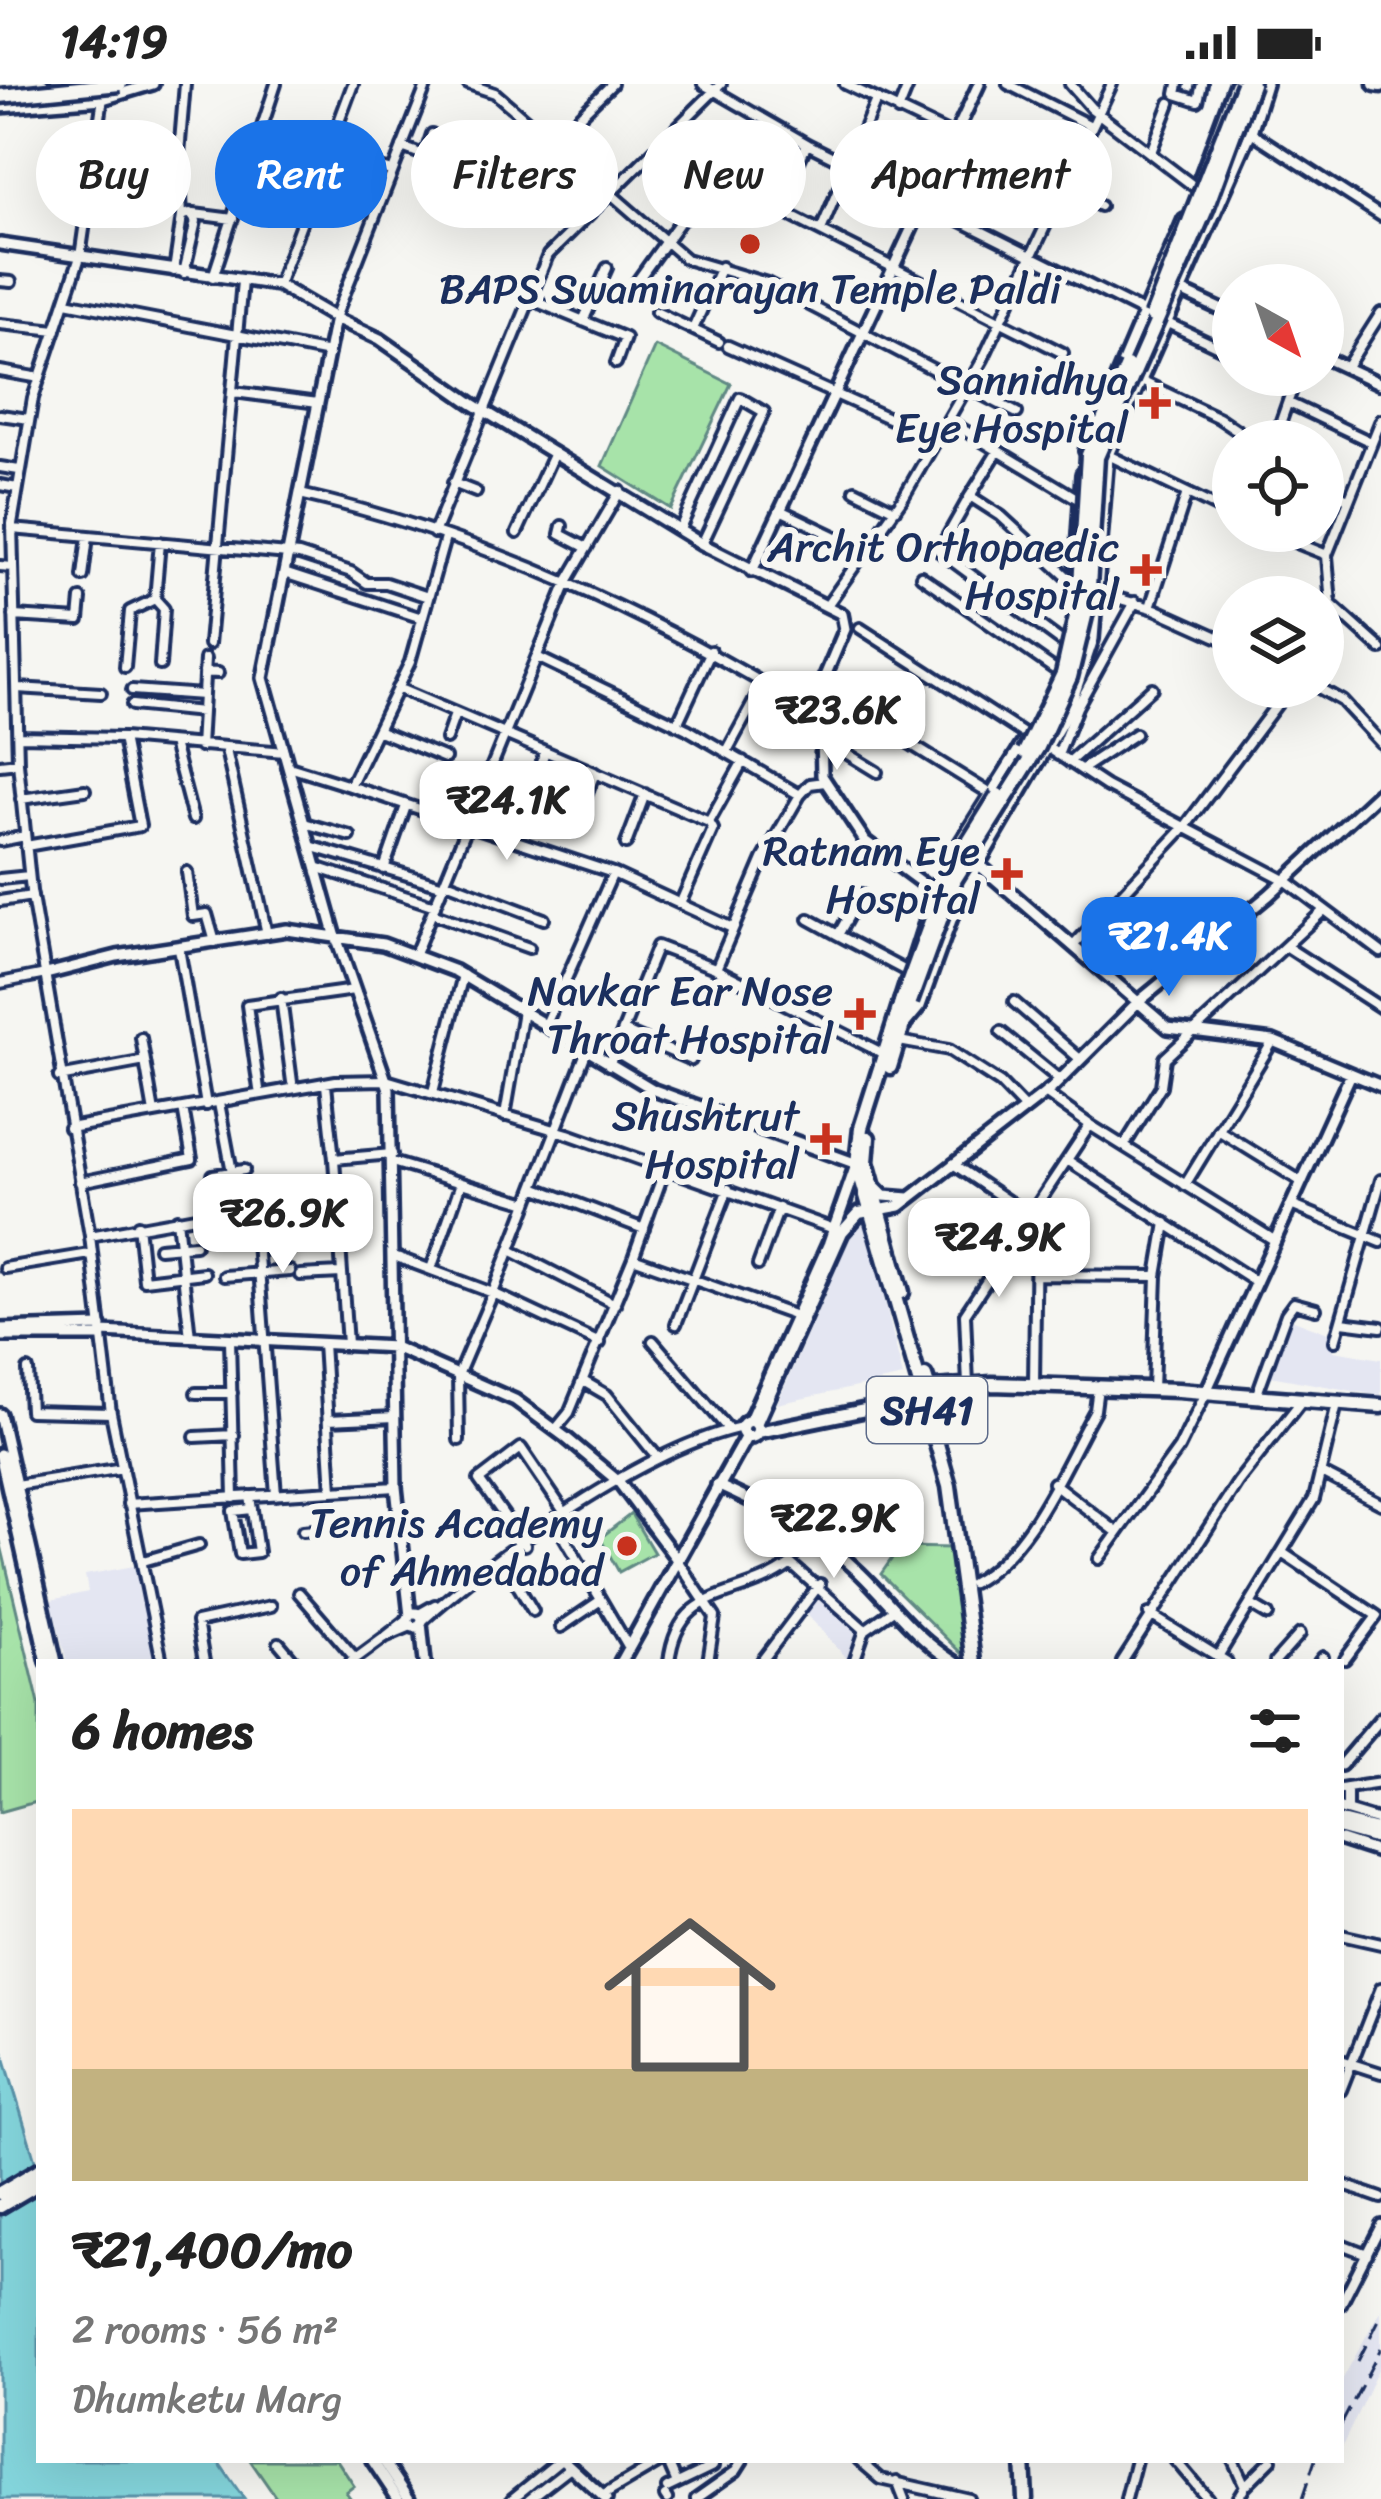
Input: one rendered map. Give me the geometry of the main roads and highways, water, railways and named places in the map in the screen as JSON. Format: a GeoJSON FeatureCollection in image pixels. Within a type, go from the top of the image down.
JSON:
{"type":"FeatureCollection","features":[{"type":"Feature","properties":{"kind":"main road"},"geometry":{"type":"LineString","coordinates":[[0,86],[42,84]]}},
{"type":"Feature","properties":{"kind":"main road"},"geometry":{"type":"LineString","coordinates":[[0,97],[120,84]]}},
{"type":"Feature","properties":{"kind":"main road"},"geometry":{"type":"LineString","coordinates":[[976,1659],[972,1583],[961,1508],[873,1210],[862,1163],[861,1128],[947,875],[1031,742],[1063,674],[1079,603],[1088,455],[1196,208],[1243,84]]}},
{"type":"Feature","properties":{"kind":"main road"},"geometry":{"type":"LineString","coordinates":[[622,1659],[748,1428],[838,1230],[904,1025],[904,1004]]}},
{"type":"Feature","properties":{"kind":"main road"},"geometry":{"type":"LineString","coordinates":[[862,1163],[872,1184],[873,1210]]}},
{"type":"Feature","properties":{"kind":"main road"},"geometry":{"type":"LineString","coordinates":[[748,1428],[838,1230],[873,1210]]}},
{"type":"Feature","properties":{"kind":"main road"},"geometry":{"type":"LineString","coordinates":[[748,1428],[968,1385],[1153,1389],[1381,1409]]}},
{"type":"Feature","properties":{"kind":"main road"},"geometry":{"type":"LineString","coordinates":[[926,1392],[1257,1394],[1381,1409]]}},
{"type":"Feature","properties":{"kind":"main road","name":"SH41"},"geometry":{"type":"LineString","coordinates":[[926,1392],[953,1507],[976,1659]]}},
{"type":"Feature","properties":{"kind":"main road"},"geometry":{"type":"LineString","coordinates":[[1344,1818],[1381,1836]]}},
{"type":"Feature","properties":{"kind":"main road"},"geometry":{"type":"LineString","coordinates":[[0,2193],[36,2172]]}},
{"type":"Feature","properties":{"kind":"main road"},"geometry":{"type":"LineString","coordinates":[[0,2206],[36,2185]]}},
{"type":"Feature","properties":{"kind":"main road"},"geometry":{"type":"LineString","coordinates":[[1027,2463],[1028,2499]]}},
{"type":"Feature","properties":{"kind":"water"},"geometry":{"type":"Polygon","coordinates":[[[0,2043],[36,2164],[36,2463],[219,2463],[244,2499],[0,2499],[0,2043]]]}},
{"type":"Feature","properties":{"kind":"railway"},"geometry":{"type":"LineString","coordinates":[[1358,2361],[1381,2316]]}},
{"type":"Feature","properties":{"kind":"railway"},"geometry":{"type":"LineString","coordinates":[[1344,2419],[1381,2348]]}},
{"type":"Feature","properties":{"kind":"railway"},"geometry":{"type":"LineString","coordinates":[[1302,2499],[1314,2463]]}},
{"type":"Feature","properties":{"kind":"place","name":"BAPS Swaminarayan Temple Paldi"},"geometry":{"type":"Point","coordinates":[750,244]}},
{"type":"Feature","properties":{"kind":"place","name":"Sannidhya Eye Hospital"},"geometry":{"type":"Point","coordinates":[1155,403]}},
{"type":"Feature","properties":{"kind":"place","name":"Archit Orthopaedic Hospital"},"geometry":{"type":"Point","coordinates":[1146,570]}},
{"type":"Feature","properties":{"kind":"place","name":"Ratnam Eye Hospital"},"geometry":{"type":"Point","coordinates":[1007,874]}},
{"type":"Feature","properties":{"kind":"place","name":"Navkar Ear Nose Throat Hospital"},"geometry":{"type":"Point","coordinates":[860,1014]}},
{"type":"Feature","properties":{"kind":"place","name":"Shushtrut Hospital"},"geometry":{"type":"Point","coordinates":[826,1139]}},
{"type":"Feature","properties":{"kind":"place","name":"Tennis Academy of Ahmedabad"},"geometry":{"type":"Point","coordinates":[627,1546]}}]}
